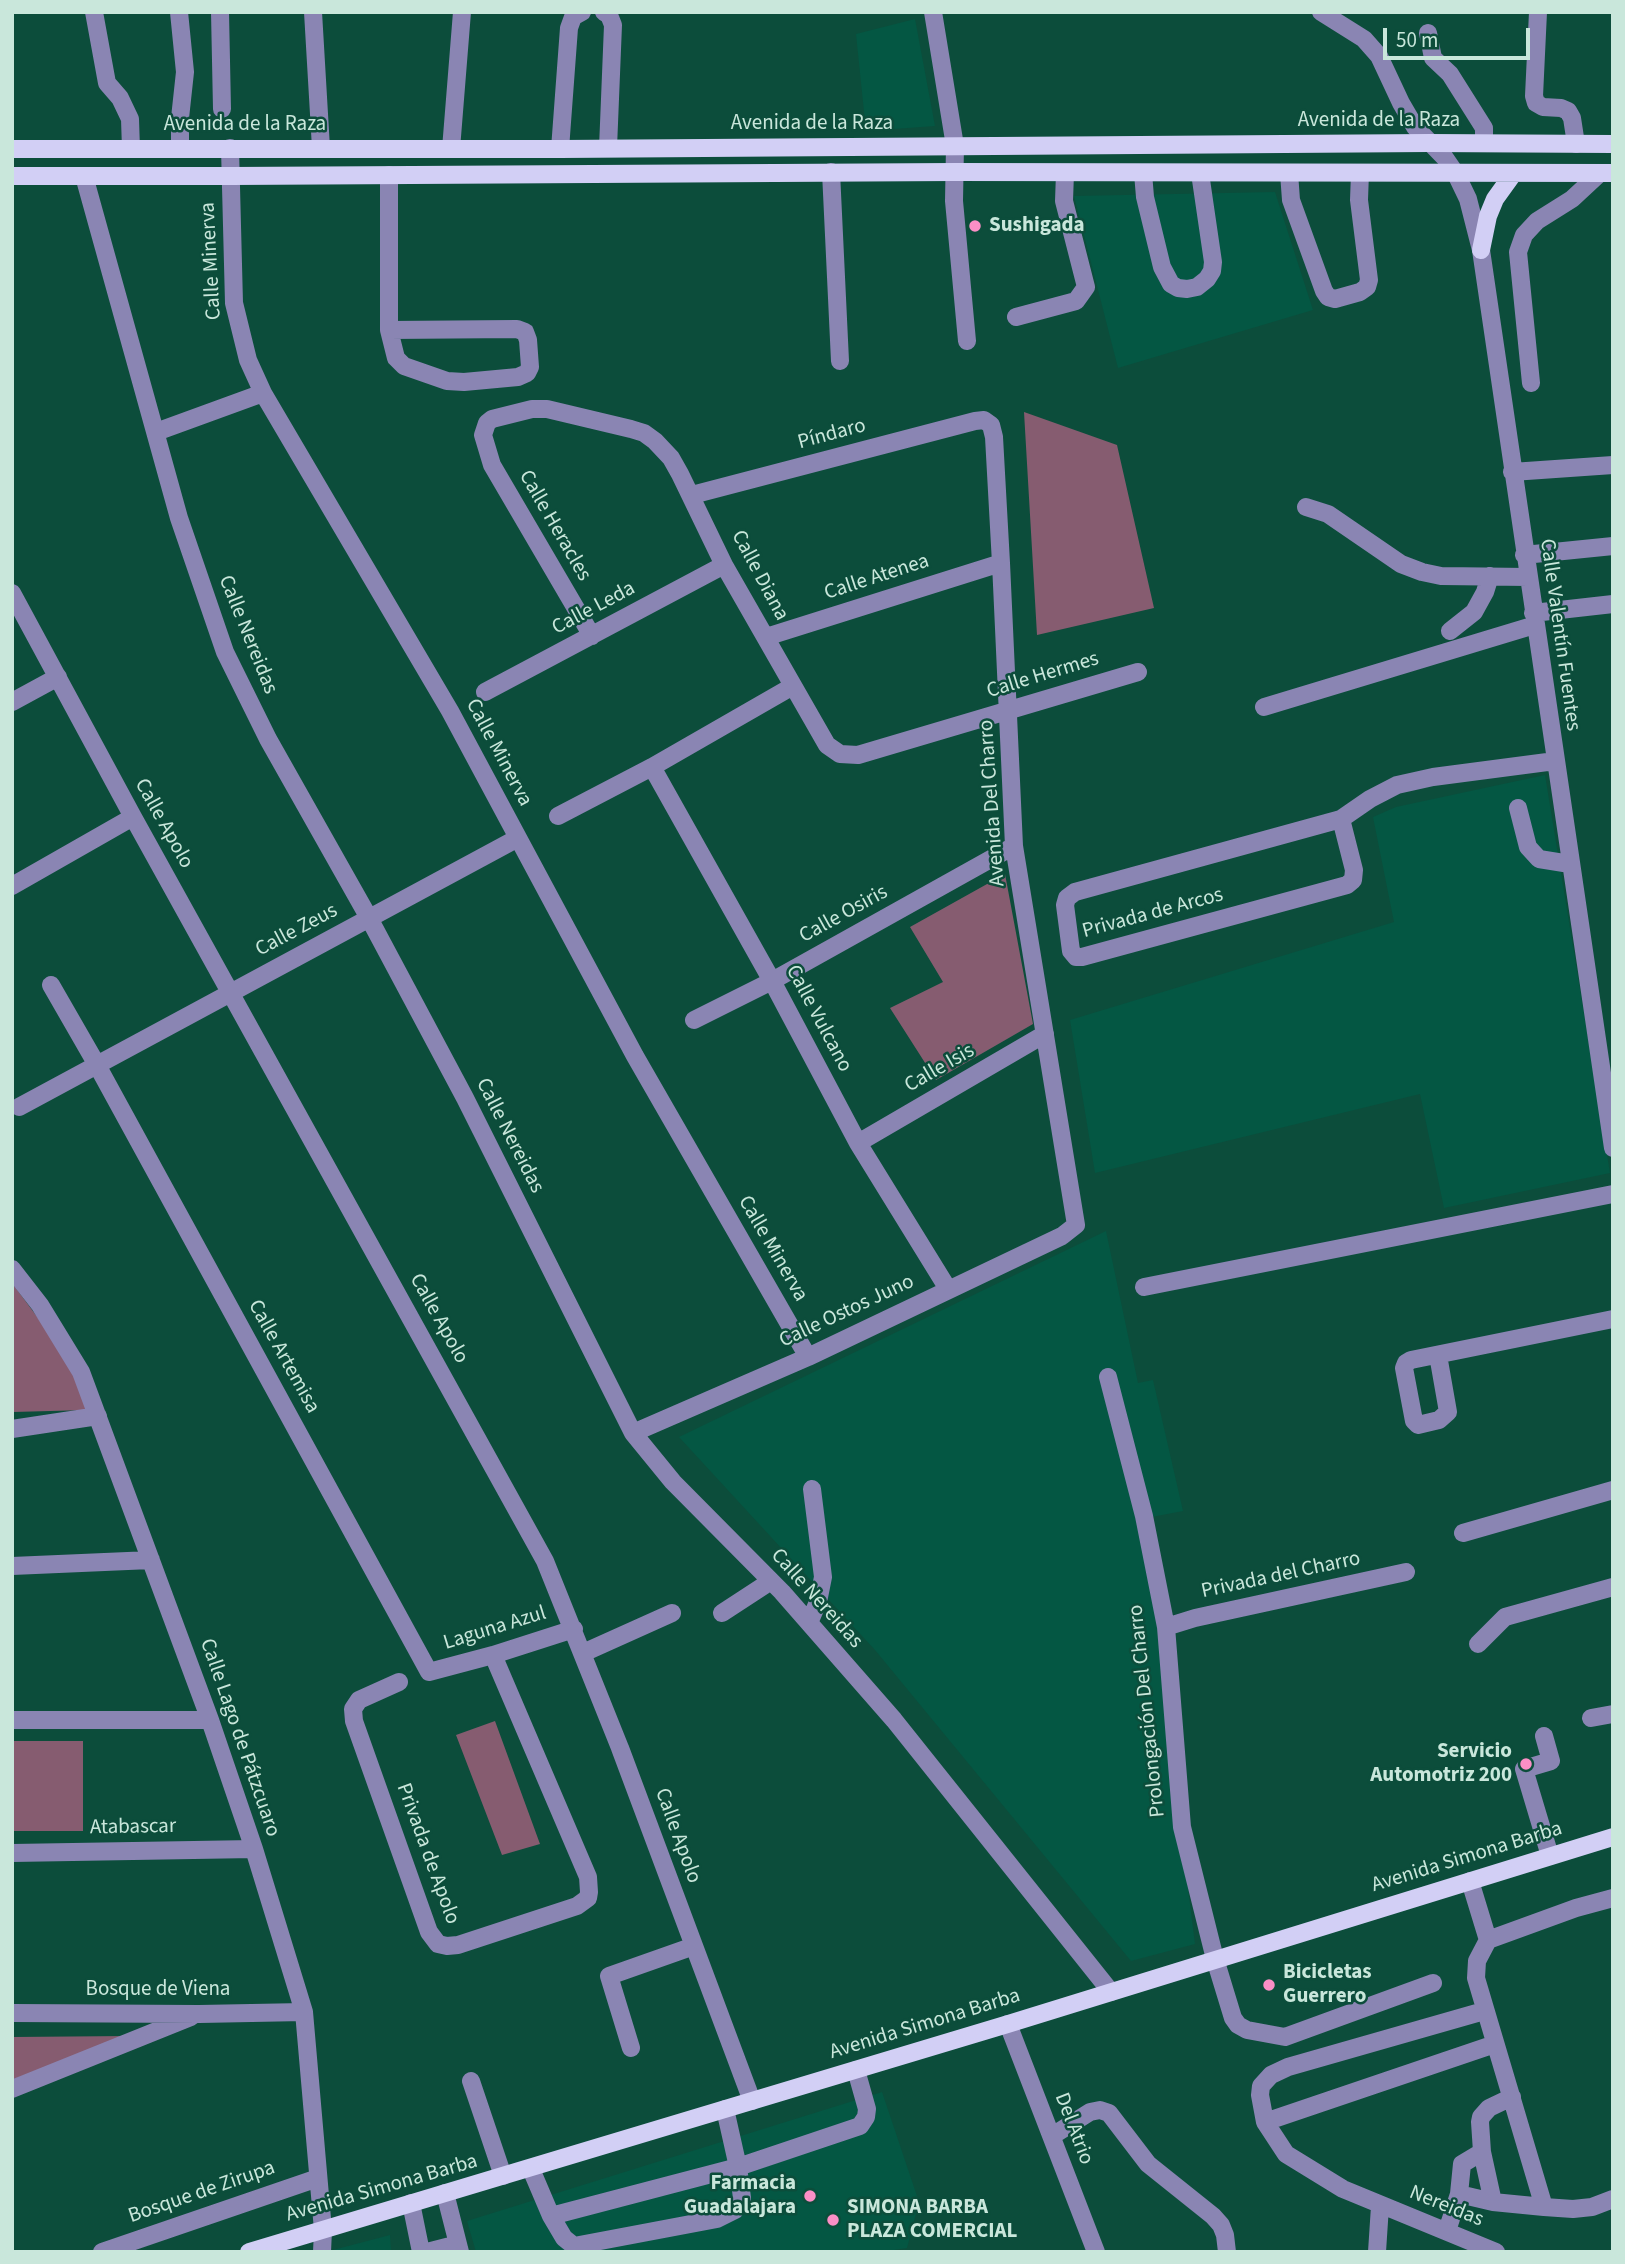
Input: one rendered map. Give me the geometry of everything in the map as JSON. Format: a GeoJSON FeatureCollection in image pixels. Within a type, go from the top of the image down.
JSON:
{"type":"FeatureCollection","features":[{"type":"Feature","properties":{"kind":"main road","name":"Avenida de la Raza"},"geometry":{"type":"LineString","coordinates":[[12,149],[1613,144]]}},
{"type":"Feature","properties":{"kind":"main road"},"geometry":{"type":"LineString","coordinates":[[12,176],[831,172],[1606,173]]}},
{"type":"Feature","properties":{"kind":"main road"},"geometry":{"type":"LineString","coordinates":[[1481,250],[1488,216],[1495,199],[1513,174]]}},
{"type":"Feature","properties":{"kind":"main road","name":"Avenida Simona Barba"},"geometry":{"type":"LineString","coordinates":[[249,2252],[1008,2024],[1613,1837]]}},
{"type":"Feature","properties":{"kind":"street"},"geometry":{"type":"LineString","coordinates":[[94,12],[107,83],[120,98],[130,120],[131,149]]}},
{"type":"Feature","properties":{"kind":"street"},"geometry":{"type":"LineString","coordinates":[[179,12],[185,72],[180,148]]}},
{"type":"Feature","properties":{"kind":"street"},"geometry":{"type":"LineString","coordinates":[[220,12],[222,109]]}},
{"type":"Feature","properties":{"kind":"street"},"geometry":{"type":"LineString","coordinates":[[313,12],[321,148]]}},
{"type":"Feature","properties":{"kind":"street"},"geometry":{"type":"LineString","coordinates":[[451,149],[462,12]]}},
{"type":"Feature","properties":{"kind":"street"},"geometry":{"type":"LineString","coordinates":[[560,149],[569,29],[573,17],[582,12]]}},
{"type":"Feature","properties":{"kind":"street"},"geometry":{"type":"LineString","coordinates":[[604,12],[609,15],[613,25],[608,148]]}},
{"type":"Feature","properties":{"kind":"street"},"geometry":{"type":"LineString","coordinates":[[933,12],[955,146],[954,201],[967,341]]}},
{"type":"Feature","properties":{"kind":"street","name":"Calle Valentín Fuentes"},"geometry":{"type":"LineString","coordinates":[[1321,12],[1364,39],[1379,56],[1415,127],[1445,158],[1468,199],[1481,250],[1613,1145]]}},
{"type":"Feature","properties":{"kind":"street"},"geometry":{"type":"LineString","coordinates":[[1538,12],[1534,96],[1536,103],[1543,107],[1568,111],[1572,118],[1576,144]]}},
{"type":"Feature","properties":{"kind":"street"},"geometry":{"type":"LineString","coordinates":[[1428,33],[1433,58],[1450,74],[1484,128],[1483,143]]}},
{"type":"Feature","properties":{"kind":"street","name":"Calle Minerva"},"geometry":{"type":"LineString","coordinates":[[230,148],[234,303],[248,360],[263,393],[450,711],[635,1056],[808,1357]]}},
{"type":"Feature","properties":{"kind":"street"},"geometry":{"type":"LineString","coordinates":[[831,172],[840,361]]}},
{"type":"Feature","properties":{"kind":"street"},"geometry":{"type":"LineString","coordinates":[[1016,317],[1076,301],[1086,287],[1064,201],[1065,173]]}},
{"type":"Feature","properties":{"kind":"street"},"geometry":{"type":"LineString","coordinates":[[1143,173],[1145,197],[1167,278],[1178,288],[1187,289],[1197,288],[1212,271],[1200,173]]}},
{"type":"Feature","properties":{"kind":"street"},"geometry":{"type":"LineString","coordinates":[[1289,173],[1291,200],[1324,291],[1328,297],[1335,299],[1360,292],[1367,287],[1369,280],[1359,200],[1360,173]]}},
{"type":"Feature","properties":{"kind":"street"},"geometry":{"type":"LineString","coordinates":[[1531,383],[1518,253],[1524,235],[1537,220],[1572,199],[1606,173]]}},
{"type":"Feature","properties":{"kind":"street"},"geometry":{"type":"LineString","coordinates":[[389,175],[389,330],[396,358],[404,366],[447,381],[518,377],[527,373],[530,367],[528,340],[525,332],[517,329],[389,330]]}},
{"type":"Feature","properties":{"kind":"street","name":"Calle Nereidas"},"geometry":{"type":"LineString","coordinates":[[84,176],[179,518],[225,652],[268,739],[369,918],[465,1098],[633,1433],[673,1482],[771,1581],[894,1720],[1111,1992]]}},
{"type":"Feature","properties":{"kind":"street"},"geometry":{"type":"LineString","coordinates":[[156,432],[263,393]]}},
{"type":"Feature","properties":{"kind":"street","name":"Calle Diana"},"geometry":{"type":"LineString","coordinates":[[483,435],[492,419],[532,409],[567,412],[644,433],[671,458],[692,495],[724,565],[793,686],[827,745],[840,754]]}},
{"type":"Feature","properties":{"kind":"street","name":"Píndaro"},"geometry":{"type":"LineString","coordinates":[[692,495],[985,420]]}},
{"type":"Feature","properties":{"kind":"street","name":"Avenida Del Charro"},"geometry":{"type":"LineString","coordinates":[[985,420],[991,425],[994,437],[1014,846],[1076,1225]]}},
{"type":"Feature","properties":{"kind":"street","name":"Calle Heracles"},"geometry":{"type":"LineString","coordinates":[[483,435],[492,465],[592,636]]}},
{"type":"Feature","properties":{"kind":"street"},"geometry":{"type":"LineString","coordinates":[[1512,472],[1613,466]]}},
{"type":"Feature","properties":{"kind":"street"},"geometry":{"type":"LineString","coordinates":[[1306,507],[1328,514],[1348,525],[1401,564],[1441,576],[1528,578]]}},
{"type":"Feature","properties":{"kind":"street"},"geometry":{"type":"LineString","coordinates":[[1524,555],[1613,546]]}},
{"type":"Feature","properties":{"kind":"street","name":"Calle Atenea"},"geometry":{"type":"LineString","coordinates":[[766,637],[1001,563]]}},
{"type":"Feature","properties":{"kind":"street","name":"Calle Leda"},"geometry":{"type":"LineString","coordinates":[[485,692],[724,565]]}},
{"type":"Feature","properties":{"kind":"street"},"geometry":{"type":"LineString","coordinates":[[1450,631],[1474,612],[1490,576]]}},
{"type":"Feature","properties":{"kind":"street","name":"Calle Apolo"},"geometry":{"type":"LineString","coordinates":[[12,593],[545,1561],[574,1629],[752,2101]]}},
{"type":"Feature","properties":{"kind":"street"},"geometry":{"type":"LineString","coordinates":[[1265,707],[1534,619],[1613,604]]}},
{"type":"Feature","properties":{"kind":"street","name":"Calle Hermes"},"geometry":{"type":"LineString","coordinates":[[840,754],[858,755],[1138,672]]}},
{"type":"Feature","properties":{"kind":"street"},"geometry":{"type":"LineString","coordinates":[[12,702],[58,677]]}},
{"type":"Feature","properties":{"kind":"street"},"geometry":{"type":"LineString","coordinates":[[558,816],[652,767],[793,686]]}},
{"type":"Feature","properties":{"kind":"street","name":"Privada de Arcos"},"geometry":{"type":"LineString","coordinates":[[1341,819],[1355,873],[1353,880],[1347,885],[1082,957],[1076,957],[1070,951],[1065,905],[1075,892],[1341,819],[1397,785],[1433,777],[1555,761]]}},
{"type":"Feature","properties":{"kind":"street","name":"Calle Vulcano"},"geometry":{"type":"LineString","coordinates":[[652,767],[859,1143],[948,1289]]}},
{"type":"Feature","properties":{"kind":"street"},"geometry":{"type":"LineString","coordinates":[[1518,808],[1528,847],[1539,859],[1570,864]]}},
{"type":"Feature","properties":{"kind":"street"},"geometry":{"type":"LineString","coordinates":[[12,886],[133,817]]}},
{"type":"Feature","properties":{"kind":"street","name":"Calle Zeus"},"geometry":{"type":"LineString","coordinates":[[19,1107],[518,838]]}},
{"type":"Feature","properties":{"kind":"street","name":"Calle Osiris"},"geometry":{"type":"LineString","coordinates":[[694,1020],[772,981],[1014,846]]}},
{"type":"Feature","properties":{"kind":"street","name":"Calle Artemisa"},"geometry":{"type":"LineString","coordinates":[[51,985],[429,1672]]}},
{"type":"Feature","properties":{"kind":"street","name":"Calle Isis"},"geometry":{"type":"LineString","coordinates":[[859,1143],[1045,1034]]}},
{"type":"Feature","properties":{"kind":"street"},"geometry":{"type":"LineString","coordinates":[[1144,1287],[1613,1194]]}},
{"type":"Feature","properties":{"kind":"street","name":"Calle Ostos Juno"},"geometry":{"type":"LineString","coordinates":[[633,1433],[808,1357],[1062,1236],[1076,1225]]}},
{"type":"Feature","properties":{"kind":"street","name":"Calle Lago de Pátzcuaro"},"geometry":{"type":"LineString","coordinates":[[12,1269],[70,1350],[81,1372],[210,1720],[254,1849],[304,2012],[323,2230],[322,2252]]}},
{"type":"Feature","properties":{"kind":"street"},"geometry":{"type":"LineString","coordinates":[[1438,1355],[1613,1319]]}},
{"type":"Feature","properties":{"kind":"street","name":"Prolongación Del Charro"},"geometry":{"type":"LineString","coordinates":[[1108,1377],[1144,1516],[1166,1628],[1182,1827],[1233,2018],[1247,2030],[1285,2037],[1433,1983]]}},
{"type":"Feature","properties":{"kind":"street"},"geometry":{"type":"LineString","coordinates":[[12,1429],[98,1416]]}},
{"type":"Feature","properties":{"kind":"street"},"geometry":{"type":"LineString","coordinates":[[809,1623],[818,1602],[823,1577],[812,1489]]}},
{"type":"Feature","properties":{"kind":"street"},"geometry":{"type":"LineString","coordinates":[[1463,1533],[1613,1490]]}},
{"type":"Feature","properties":{"kind":"street"},"geometry":{"type":"LineString","coordinates":[[12,1566],[150,1560]]}},
{"type":"Feature","properties":{"kind":"street","name":"Privada del Charro"},"geometry":{"type":"LineString","coordinates":[[1166,1628],[1195,1618],[1406,1572]]}},
{"type":"Feature","properties":{"kind":"street"},"geometry":{"type":"LineString","coordinates":[[722,1613],[771,1581]]}},
{"type":"Feature","properties":{"kind":"street"},"geometry":{"type":"LineString","coordinates":[[1478,1644],[1505,1617],[1613,1587]]}},
{"type":"Feature","properties":{"kind":"street"},"geometry":{"type":"LineString","coordinates":[[583,1653],[672,1613]]}},
{"type":"Feature","properties":{"kind":"street","name":"Laguna Azul"},"geometry":{"type":"LineString","coordinates":[[429,1672],[493,1656],[574,1629]]}},
{"type":"Feature","properties":{"kind":"street","name":"Privada de Apolo"},"geometry":{"type":"LineString","coordinates":[[399,1682],[359,1700],[353,1709],[354,1721],[429,1933],[438,1944],[458,1945],[577,1906],[588,1898],[589,1892],[588,1877],[493,1656]]}},
{"type":"Feature","properties":{"kind":"street"},"geometry":{"type":"LineString","coordinates":[[1591,1718],[1613,1714]]}},
{"type":"Feature","properties":{"kind":"street"},"geometry":{"type":"LineString","coordinates":[[12,1720],[210,1720]]}},
{"type":"Feature","properties":{"kind":"street"},"geometry":{"type":"LineString","coordinates":[[1544,1737],[1551,1761],[1524,1769],[1550,1856]]}},
{"type":"Feature","properties":{"kind":"street","name":"Atabascar"},"geometry":{"type":"LineString","coordinates":[[12,1853],[254,1849]]}},
{"type":"Feature","properties":{"kind":"street"},"geometry":{"type":"LineString","coordinates":[[1470,1881],[1488,1940]]}},
{"type":"Feature","properties":{"kind":"street"},"geometry":{"type":"LineString","coordinates":[[1544,2207],[1475,1969],[1488,1940],[1576,1908],[1613,1898]]}},
{"type":"Feature","properties":{"kind":"street"},"geometry":{"type":"LineString","coordinates":[[631,2048],[609,1976],[694,1946]]}},
{"type":"Feature","properties":{"kind":"street"},"geometry":{"type":"LineString","coordinates":[[1485,2011],[1288,2067],[1271,2075],[1261,2086],[1265,2122],[1495,2044]]}},
{"type":"Feature","properties":{"kind":"street","name":"Bosque de Viena"},"geometry":{"type":"LineString","coordinates":[[12,2013],[304,2012]]}},
{"type":"Feature","properties":{"kind":"street"},"geometry":{"type":"LineString","coordinates":[[12,2089],[199,2014]]}},
{"type":"Feature","properties":{"kind":"street","name":"Del Atrio"},"geometry":{"type":"LineString","coordinates":[[1008,2024],[1096,2252]]}},
{"type":"Feature","properties":{"kind":"street"},"geometry":{"type":"LineString","coordinates":[[551,2216],[738,2167],[860,2126],[866,2117],[867,2109],[856,2070]]}},
{"type":"Feature","properties":{"kind":"street"},"geometry":{"type":"LineString","coordinates":[[471,2081],[503,2176]]}},
{"type":"Feature","properties":{"kind":"street"},"geometry":{"type":"LineString","coordinates":[[1493,2202],[1482,2152],[1481,2117],[1489,2108],[1512,2097]]}},
{"type":"Feature","properties":{"kind":"street"},"geometry":{"type":"LineString","coordinates":[[531,2169],[551,2216],[564,2238],[574,2246],[717,2219],[735,2210],[741,2202],[738,2167],[725,2109]]}},
{"type":"Feature","properties":{"kind":"street"},"geometry":{"type":"LineString","coordinates":[[1052,2136],[1090,2112],[1100,2110],[1109,2113],[1148,2164],[1213,2217],[1225,2235],[1227,2252]]}},
{"type":"Feature","properties":{"kind":"street","name":"Nereidas"},"geometry":{"type":"LineString","coordinates":[[1265,2122],[1286,2154],[1343,2189],[1496,2252]]}},
{"type":"Feature","properties":{"kind":"street"},"geometry":{"type":"LineString","coordinates":[[1447,2231],[1459,2194],[1462,2164],[1482,2152]]}},
{"type":"Feature","properties":{"kind":"street","name":"Bosque de Zirupa"},"geometry":{"type":"LineString","coordinates":[[102,2252],[318,2178]]}},
{"type":"Feature","properties":{"kind":"street"},"geometry":{"type":"LineString","coordinates":[[411,2203],[422,2247],[457,2241],[445,2193]]}},
{"type":"Feature","properties":{"kind":"street"},"geometry":{"type":"LineString","coordinates":[[1459,2194],[1493,2202],[1573,2209],[1592,2207],[1613,2199]]}},
{"type":"Feature","properties":{"kind":"street"},"geometry":{"type":"LineString","coordinates":[[1377,2252],[1380,2206]]}},
{"type":"Feature","properties":{"kind":"shaded area"},"geometry":{"type":"Polygon","coordinates":[[[915,19],[935,126],[866,131],[856,34],[915,19]]]}},
{"type":"Feature","properties":{"kind":"shaded area"},"geometry":{"type":"Polygon","coordinates":[[[1275,192],[1313,310],[1118,368],[1074,196],[1275,192]]]}},
{"type":"Feature","properties":{"kind":"shaded area"},"geometry":{"type":"Polygon","coordinates":[[[1024,412],[1117,445],[1154,608],[1037,635],[1024,412]]]}},
{"type":"Feature","properties":{"kind":"shaded area"},"geometry":{"type":"Polygon","coordinates":[[[1545,775],[1610,1173],[1444,1208],[1420,1094],[1095,1173],[1070,1020],[1394,922],[1373,817],[1396,807],[1545,775]]]}},
{"type":"Feature","properties":{"kind":"shaded area"},"geometry":{"type":"Polygon","coordinates":[[[1005,874],[1033,1024],[936,1080],[890,1008],[943,982],[910,927],[1005,874]]]}},
{"type":"Feature","properties":{"kind":"shaded area"},"geometry":{"type":"Polygon","coordinates":[[[1106,1231],[1138,1383],[1153,1380],[1183,1511],[1136,1520],[1169,1655],[1173,1769],[1195,1944],[1131,1961],[875,1650],[679,1437],[1106,1231]]]}},
{"type":"Feature","properties":{"kind":"shaded area"},"geometry":{"type":"Polygon","coordinates":[[[12,1283],[70,1361],[88,1410],[13,1412],[12,1283]]]}},
{"type":"Feature","properties":{"kind":"shaded area"},"geometry":{"type":"Polygon","coordinates":[[[495,1721],[540,1844],[502,1855],[456,1735],[495,1721]]]}},
{"type":"Feature","properties":{"kind":"shaded area"},"geometry":{"type":"Polygon","coordinates":[[[12,1741],[83,1741],[83,1831],[12,1831],[12,1741]]]}},
{"type":"Feature","properties":{"kind":"shaded area"},"geometry":{"type":"Polygon","coordinates":[[[129,2036],[12,2080],[12,2037],[129,2036]]]}},
{"type":"Feature","properties":{"kind":"shaded area"},"geometry":{"type":"Polygon","coordinates":[[[882,2092],[919,2202],[907,2248],[881,2252],[476,2252],[467,2221],[882,2092]]]}},
{"type":"Feature","properties":{"kind":"shaded area"},"geometry":{"type":"Polygon","coordinates":[[[390,2235],[391,2252],[333,2252],[333,2250],[390,2235]]]}},
{"type":"Feature","properties":{"kind":"place","name":"Sushigada"},"geometry":{"type":"Point","coordinates":[975,226]}},
{"type":"Feature","properties":{"kind":"place","name":"Servicio Automotriz 200"},"geometry":{"type":"Point","coordinates":[1526,1764]}},
{"type":"Feature","properties":{"kind":"place","name":"Bicicletas Guerrero"},"geometry":{"type":"Point","coordinates":[1269,1985]}},
{"type":"Feature","properties":{"kind":"place","name":"Farmacia Guadalajara"},"geometry":{"type":"Point","coordinates":[810,2196]}},
{"type":"Feature","properties":{"kind":"place","name":"SIMONA BARBA PLAZA COMERCIAL"},"geometry":{"type":"Point","coordinates":[833,2220]}}]}
